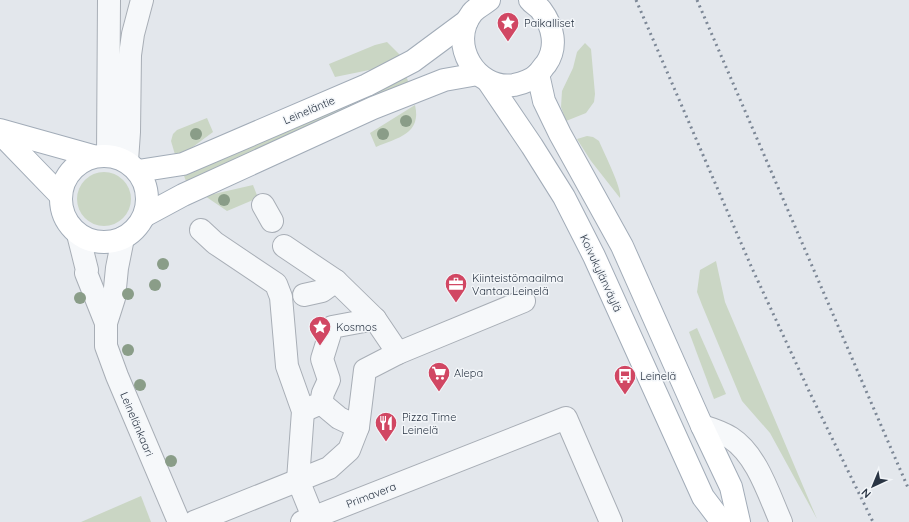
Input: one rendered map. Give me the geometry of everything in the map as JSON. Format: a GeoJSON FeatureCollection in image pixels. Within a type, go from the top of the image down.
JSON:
{"type":"FeatureCollection","features":[{"type":"Feature","properties":{"kind":"main road"},"geometry":{"type":"LineString","coordinates":[[144,216],[183,195],[373,108],[444,80],[483,78],[496,84],[508,86],[523,83],[538,74],[549,59],[553,44],[551,28],[541,10],[529,1]]}},
{"type":"Feature","properties":{"kind":"main road","name":"Leineläntie"},"geometry":{"type":"LineString","coordinates":[[0,131],[116,161],[183,164],[367,85],[413,61],[475,8]]}},
{"type":"Feature","properties":{"kind":"main road","name":"Koivukylänväylä"},"geometry":{"type":"LineString","coordinates":[[475,8],[463,35],[463,45],[467,60],[483,78],[532,146],[564,197],[594,256],[703,497],[722,522]]}},
{"type":"Feature","properties":{"kind":"main road"},"geometry":{"type":"LineString","coordinates":[[538,74],[544,101],[560,134],[622,246],[702,426],[731,487],[739,522]]}},
{"type":"Feature","properties":{"kind":"main road","name":"Leineläntie"},"geometry":{"type":"LineString","coordinates":[[0,131],[60,195]]}},
{"type":"Feature","properties":{"kind":"main road"},"geometry":{"type":"LineString","coordinates":[[116,161],[146,186],[148,201],[144,216],[136,229],[123,238],[109,242],[92,240],[78,234],[68,223],[62,210],[60,195],[64,180],[79,162],[116,161]]}},
{"type":"Feature","properties":{"kind":"street"},"geometry":{"type":"LineString","coordinates":[[109,0],[116,161]]}},
{"type":"Feature","properties":{"kind":"street"},"geometry":{"type":"LineString","coordinates":[[116,161],[129,132],[130,56],[133,34],[142,0]]}},
{"type":"Feature","properties":{"kind":"street"},"geometry":{"type":"LineString","coordinates":[[201,230],[215,243],[293,296],[322,291],[336,281]]}},
{"type":"Feature","properties":{"kind":"street","name":"Leinelänkaari"},"geometry":{"type":"LineString","coordinates":[[78,234],[87,270],[86,273],[106,323]]}},
{"type":"Feature","properties":{"kind":"street","name":"Leinelänkaari"},"geometry":{"type":"LineString","coordinates":[[123,238],[117,268],[114,298],[106,323],[106,346],[117,376],[179,522]]}},
{"type":"Feature","properties":{"kind":"street"},"geometry":{"type":"LineString","coordinates":[[284,246],[336,281],[375,319],[398,354]]}},
{"type":"Feature","properties":{"kind":"street"},"geometry":{"type":"LineString","coordinates":[[293,296],[287,366],[312,407],[358,427]]}},
{"type":"Feature","properties":{"kind":"street"},"geometry":{"type":"LineString","coordinates":[[194,522],[329,468],[349,450],[358,427],[365,370],[398,354],[524,302]]}},
{"type":"Feature","properties":{"kind":"street"},"geometry":{"type":"LineString","coordinates":[[307,520],[298,480],[312,407],[323,393],[329,380],[322,359],[332,327],[375,319]]}},
{"type":"Feature","properties":{"kind":"street","name":"Primavera"},"geometry":{"type":"LineString","coordinates":[[307,520],[566,418],[611,522]]}},
{"type":"Feature","properties":{"kind":"street"},"geometry":{"type":"LineString","coordinates":[[702,426],[731,438],[753,461],[781,522]]}},
{"type":"Feature","properties":{"kind":"green space"},"geometry":{"type":"Polygon","coordinates":[[[387,42],[400,55],[389,65],[335,77],[329,64],[375,45],[387,42]]]}},
{"type":"Feature","properties":{"kind":"green space"},"geometry":{"type":"Polygon","coordinates":[[[585,43],[591,49],[595,94],[594,102],[586,113],[566,121],[561,107],[562,91],[573,68],[577,52],[585,43]]]}},
{"type":"Feature","properties":{"kind":"green space"},"geometry":{"type":"Polygon","coordinates":[[[406,76],[410,86],[187,184],[183,173],[406,76]]]}},
{"type":"Feature","properties":{"kind":"green space"},"geometry":{"type":"Polygon","coordinates":[[[415,105],[415,123],[411,129],[406,134],[376,147],[370,133],[415,105]]]}},
{"type":"Feature","properties":{"kind":"green space"},"geometry":{"type":"Polygon","coordinates":[[[207,118],[213,132],[176,158],[171,141],[173,134],[177,130],[207,118]]]}},
{"type":"Feature","properties":{"kind":"green space"},"geometry":{"type":"Polygon","coordinates":[[[587,136],[593,137],[599,141],[619,187],[620,198],[591,161],[577,139],[587,136]]]}},
{"type":"Feature","properties":{"kind":"green space"},"geometry":{"type":"Polygon","coordinates":[[[99,172],[109,172],[119,176],[127,184],[131,194],[131,204],[127,214],[119,222],[109,226],[99,226],[89,222],[81,214],[77,204],[77,194],[81,184],[89,176],[99,172]]]}},
{"type":"Feature","properties":{"kind":"green space"},"geometry":{"type":"Polygon","coordinates":[[[253,185],[258,198],[227,211],[205,196],[253,185]]]}},
{"type":"Feature","properties":{"kind":"green space"},"geometry":{"type":"Polygon","coordinates":[[[716,261],[725,302],[817,519],[770,433],[742,401],[702,305],[697,292],[700,270],[716,261]]]}},
{"type":"Feature","properties":{"kind":"green space"},"geometry":{"type":"Polygon","coordinates":[[[697,328],[726,394],[714,399],[689,332],[697,328]]]}},
{"type":"Feature","properties":{"kind":"green space"},"geometry":{"type":"Polygon","coordinates":[[[141,496],[151,522],[81,522],[141,496]]]}},
{"type":"Feature","properties":{"kind":"railway"},"geometry":{"type":"LineString","coordinates":[[636,0],[751,266],[809,391],[873,522]]}},
{"type":"Feature","properties":{"kind":"railway"},"geometry":{"type":"LineString","coordinates":[[697,0],[909,490]]}},
{"type":"Feature","properties":{"kind":"place","name":"Paikalliset"},"geometry":{"type":"Point","coordinates":[508,42]}},
{"type":"Feature","properties":{"kind":"place","name":"Kiinteistömaailma Vantaa Leinelä"},"geometry":{"type":"Point","coordinates":[456,304]}},
{"type":"Feature","properties":{"kind":"place","name":"Kosmos"},"geometry":{"type":"Point","coordinates":[320,346]}},
{"type":"Feature","properties":{"kind":"place","name":"Alepa"},"geometry":{"type":"Point","coordinates":[439,392]}},
{"type":"Feature","properties":{"kind":"place","name":"Leinelä"},"geometry":{"type":"Point","coordinates":[625,396]}},
{"type":"Feature","properties":{"kind":"place","name":"Pizza Time Leinelä"},"geometry":{"type":"Point","coordinates":[386,442]}}]}
